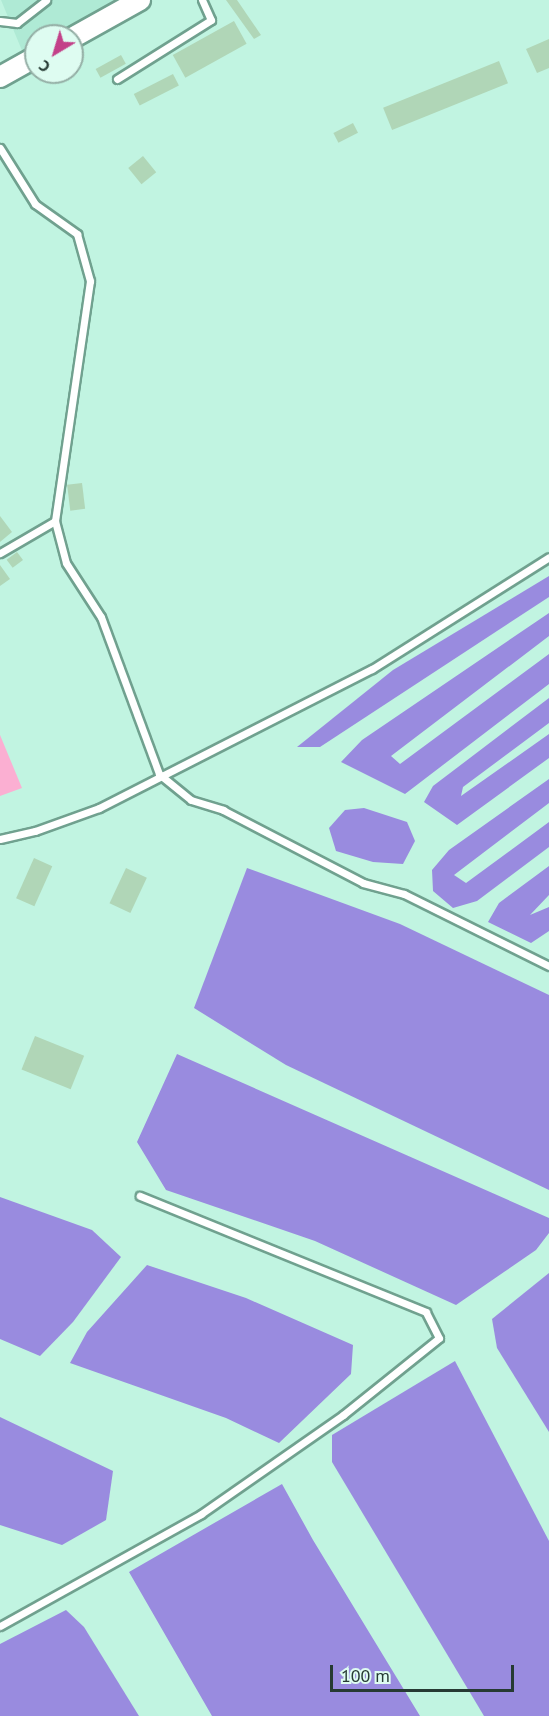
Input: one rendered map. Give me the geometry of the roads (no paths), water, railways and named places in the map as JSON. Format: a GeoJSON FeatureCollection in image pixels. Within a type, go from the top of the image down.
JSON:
{"type":"FeatureCollection","features":[{"type":"Feature","properties":{"kind":"main road"},"geometry":{"type":"LineString","coordinates":[[84,31],[140,0]]}},
{"type":"Feature","properties":{"kind":"main road"},"geometry":{"type":"LineString","coordinates":[[0,77],[24,64]]}},
{"type":"Feature","properties":{"kind":"lane"},"geometry":{"type":"LineString","coordinates":[[0,21],[17,23],[46,0]]}},
{"type":"Feature","properties":{"kind":"lane"},"geometry":{"type":"LineString","coordinates":[[117,79],[211,20],[202,0]]}},
{"type":"Feature","properties":{"kind":"lane"},"geometry":{"type":"LineString","coordinates":[[0,148],[35,204],[77,234],[90,281],[55,521],[66,563],[101,617],[159,774],[191,800],[223,810],[363,883],[404,894],[549,966]]}},
{"type":"Feature","properties":{"kind":"lane"},"geometry":{"type":"LineString","coordinates":[[0,554],[55,521]]}},
{"type":"Feature","properties":{"kind":"lane"},"geometry":{"type":"LineString","coordinates":[[0,839],[99,808],[159,774],[372,669],[549,557]]}},
{"type":"Feature","properties":{"kind":"lane"},"geometry":{"type":"LineString","coordinates":[[0,1626],[201,1514],[343,1415],[439,1338],[426,1312],[140,1196]]}}]}
